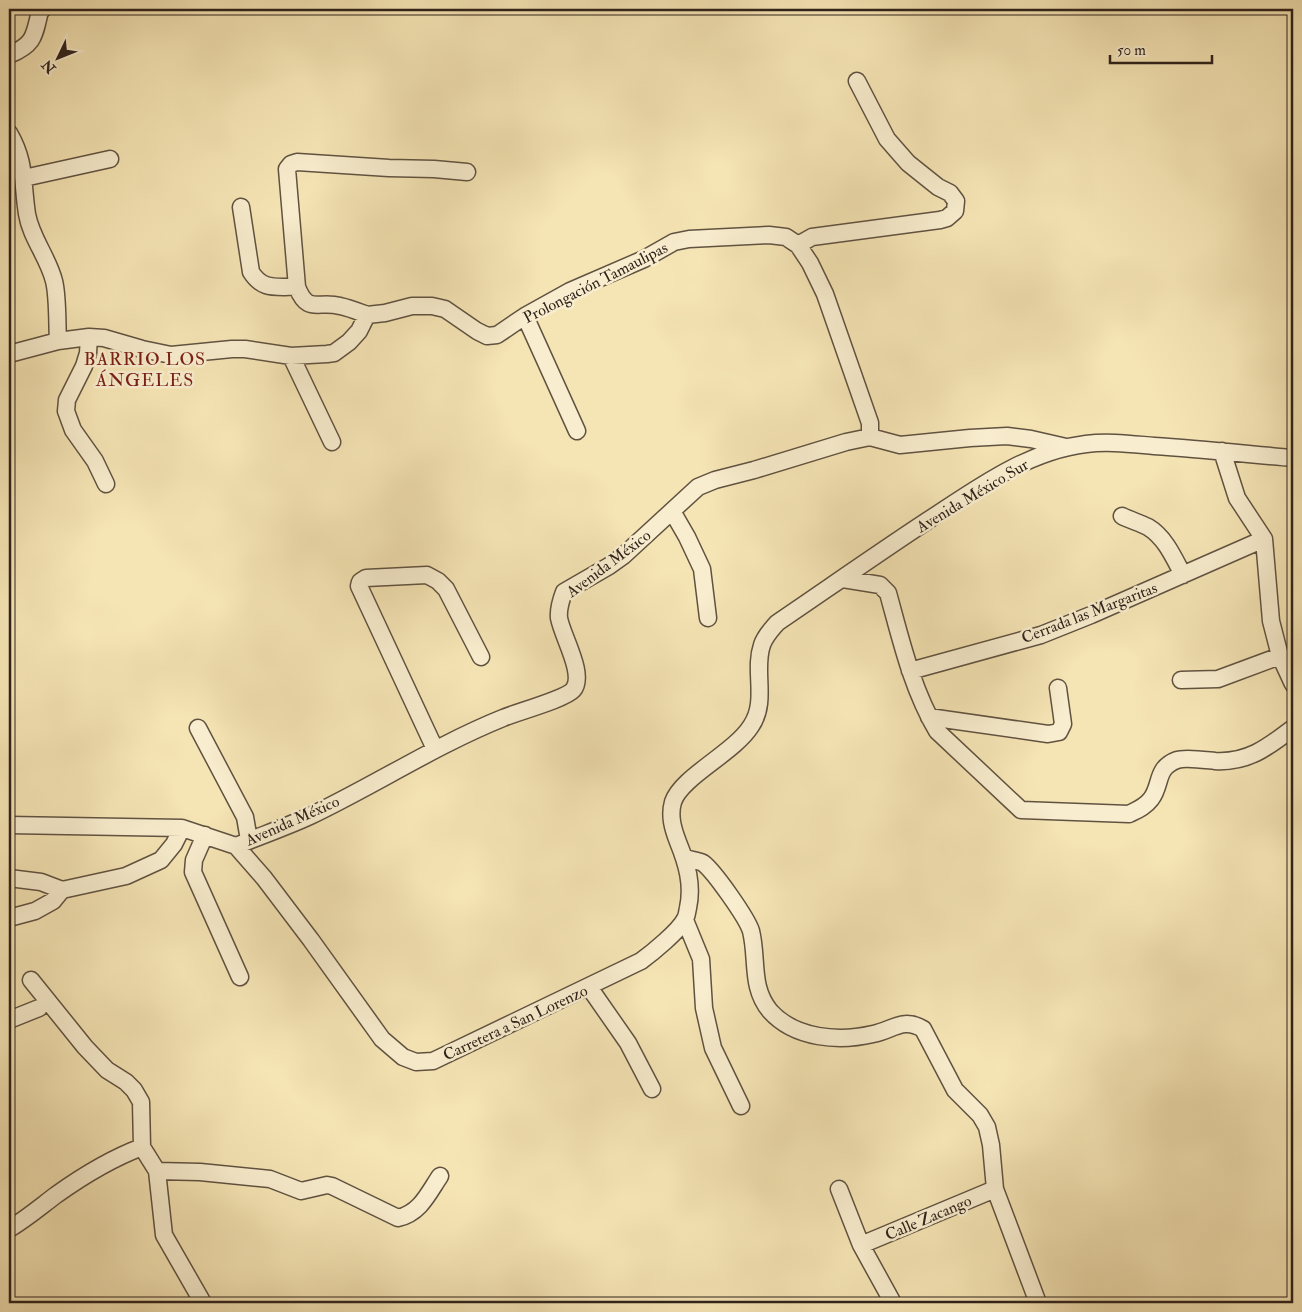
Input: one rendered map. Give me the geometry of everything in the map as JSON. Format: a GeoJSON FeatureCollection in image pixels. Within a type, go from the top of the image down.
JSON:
{"type":"FeatureCollection","features":[{"type":"Feature","properties":{"kind":"street"},"geometry":{"type":"LineString","coordinates":[[9,55],[24,49],[33,37],[40,11],[43,9]]}},
{"type":"Feature","properties":{"kind":"street"},"geometry":{"type":"LineString","coordinates":[[857,80],[887,139],[908,163],[938,187],[950,193],[956,201],[955,211],[947,218],[940,220],[812,237],[798,245],[810,263],[825,294],[870,423],[870,437]]}},
{"type":"Feature","properties":{"kind":"street"},"geometry":{"type":"LineString","coordinates":[[9,133],[17,146],[24,178],[27,214],[32,234],[55,282],[58,342]]}},
{"type":"Feature","properties":{"kind":"street"},"geometry":{"type":"LineString","coordinates":[[24,178],[110,159]]}},
{"type":"Feature","properties":{"kind":"street"},"geometry":{"type":"LineString","coordinates":[[9,354],[58,342],[89,337],[104,338],[142,349],[171,354],[245,349],[291,356],[334,353],[345,346],[359,331],[367,316],[339,305],[309,304],[302,299],[297,287],[287,169],[291,164],[297,162],[467,172]]}},
{"type":"Feature","properties":{"kind":"street"},"geometry":{"type":"LineString","coordinates":[[242,207],[251,272],[256,280],[263,285],[297,287]]}},
{"type":"Feature","properties":{"kind":"street","name":"Prolongación Tamaulipas"},"geometry":{"type":"LineString","coordinates":[[367,316],[412,306],[432,306],[445,309],[487,336],[496,335],[525,316],[570,291],[644,259],[674,242],[690,239],[769,235],[786,236],[798,245]]}},
{"type":"Feature","properties":{"kind":"street"},"geometry":{"type":"LineString","coordinates":[[525,316],[576,431]]}},
{"type":"Feature","properties":{"kind":"street"},"geometry":{"type":"LineString","coordinates":[[89,337],[88,353],[84,366],[67,400],[66,411],[74,430],[95,461],[106,484]]}},
{"type":"Feature","properties":{"kind":"street"},"geometry":{"type":"LineString","coordinates":[[291,356],[332,442]]}},
{"type":"Feature","properties":{"kind":"street","name":"Avenida México"},"geometry":{"type":"LineString","coordinates":[[243,843],[309,816],[435,749],[494,721],[561,698],[573,690],[577,680],[576,667],[562,631],[559,616],[564,592],[609,566],[622,556],[698,487],[715,480],[846,442],[870,437],[900,445],[1007,436],[1066,447]]}},
{"type":"Feature","properties":{"kind":"street","name":"Avenida México Sur"},"geometry":{"type":"LineString","coordinates":[[843,578],[992,479],[1033,458],[1066,447],[1086,443],[1112,442],[1293,458]]}},
{"type":"Feature","properties":{"kind":"street"},"geometry":{"type":"LineString","coordinates":[[1222,451],[1237,498],[1247,516],[1264,539],[1271,621],[1280,656],[1293,684]]}},
{"type":"Feature","properties":{"kind":"street"},"geometry":{"type":"LineString","coordinates":[[672,511],[702,569],[708,618]]}},
{"type":"Feature","properties":{"kind":"street"},"geometry":{"type":"LineString","coordinates":[[1122,516],[1148,528],[1160,538],[1183,575]]}},
{"type":"Feature","properties":{"kind":"street","name":"Cerrada las Margaritas"},"geometry":{"type":"LineString","coordinates":[[910,671],[1040,635],[1091,615],[1264,539]]}},
{"type":"Feature","properties":{"kind":"street"},"geometry":{"type":"LineString","coordinates":[[435,749],[359,586],[360,582],[366,578],[427,575],[438,581],[446,589],[481,657]]}},
{"type":"Feature","properties":{"kind":"street"},"geometry":{"type":"LineString","coordinates":[[740,1106],[713,1048],[704,1008],[701,960],[685,920],[691,895],[689,877],[671,818],[673,802],[677,793],[689,781],[739,742],[751,726],[757,715],[759,703],[759,654],[767,634],[777,624],[843,578],[880,585],[888,593],[910,671],[929,717],[937,731],[1021,810],[1129,814],[1142,808],[1152,798],[1159,777],[1166,766],[1178,759],[1240,760],[1265,749],[1293,728]]}},
{"type":"Feature","properties":{"kind":"street"},"geometry":{"type":"LineString","coordinates":[[1181,680],[1218,679],[1280,656]]}},
{"type":"Feature","properties":{"kind":"street"},"geometry":{"type":"LineString","coordinates":[[929,717],[1048,734],[1059,732],[1063,724],[1058,688]]}},
{"type":"Feature","properties":{"kind":"street"},"geometry":{"type":"LineString","coordinates":[[9,825],[182,828],[243,843],[245,817],[198,728]]}},
{"type":"Feature","properties":{"kind":"street"},"geometry":{"type":"LineString","coordinates":[[9,878],[41,882],[62,890],[126,876],[160,860],[174,844],[182,828]]}},
{"type":"Feature","properties":{"kind":"street"},"geometry":{"type":"LineString","coordinates":[[205,835],[194,860],[193,872],[240,977]]}},
{"type":"Feature","properties":{"kind":"street","name":"Carretera a San Lorenzo"},"geometry":{"type":"LineString","coordinates":[[243,843],[382,1039],[403,1057],[416,1062],[433,1061],[641,961],[662,944],[685,920]]}},
{"type":"Feature","properties":{"kind":"street"},"geometry":{"type":"LineString","coordinates":[[684,858],[702,862],[747,923],[753,944],[756,984],[770,1011],[779,1019],[793,1028],[828,1038],[876,1034],[906,1023],[915,1024],[923,1029],[955,1090],[980,1115],[987,1127],[991,1145],[995,1189],[1038,1303]]}},
{"type":"Feature","properties":{"kind":"street"},"geometry":{"type":"LineString","coordinates":[[9,918],[35,911],[53,901],[62,890]]}},
{"type":"Feature","properties":{"kind":"street"},"geometry":{"type":"LineString","coordinates":[[32,980],[85,1047],[107,1070],[126,1082],[134,1090],[141,1102],[142,1147],[157,1170],[164,1236],[202,1303]]}},
{"type":"Feature","properties":{"kind":"street"},"geometry":{"type":"LineString","coordinates":[[589,987],[628,1043],[652,1089]]}},
{"type":"Feature","properties":{"kind":"street"},"geometry":{"type":"LineString","coordinates":[[9,1020],[39,1008]]}},
{"type":"Feature","properties":{"kind":"street"},"geometry":{"type":"LineString","coordinates":[[9,1229],[57,1194],[108,1161],[142,1147]]}},
{"type":"Feature","properties":{"kind":"street"},"geometry":{"type":"LineString","coordinates":[[157,1170],[270,1179],[301,1191],[327,1185],[398,1218],[408,1216],[419,1208],[440,1176]]}},
{"type":"Feature","properties":{"kind":"street"},"geometry":{"type":"LineString","coordinates":[[839,1189],[861,1245],[893,1303]]}},
{"type":"Feature","properties":{"kind":"street","name":"Calle Zacango"},"geometry":{"type":"LineString","coordinates":[[861,1245],[995,1189]]}},
{"type":"Feature","properties":{"kind":"district","name":"BARRIO LOS ÁNGELES"},"geometry":{"type":"Point","coordinates":[145,369]}}]}
